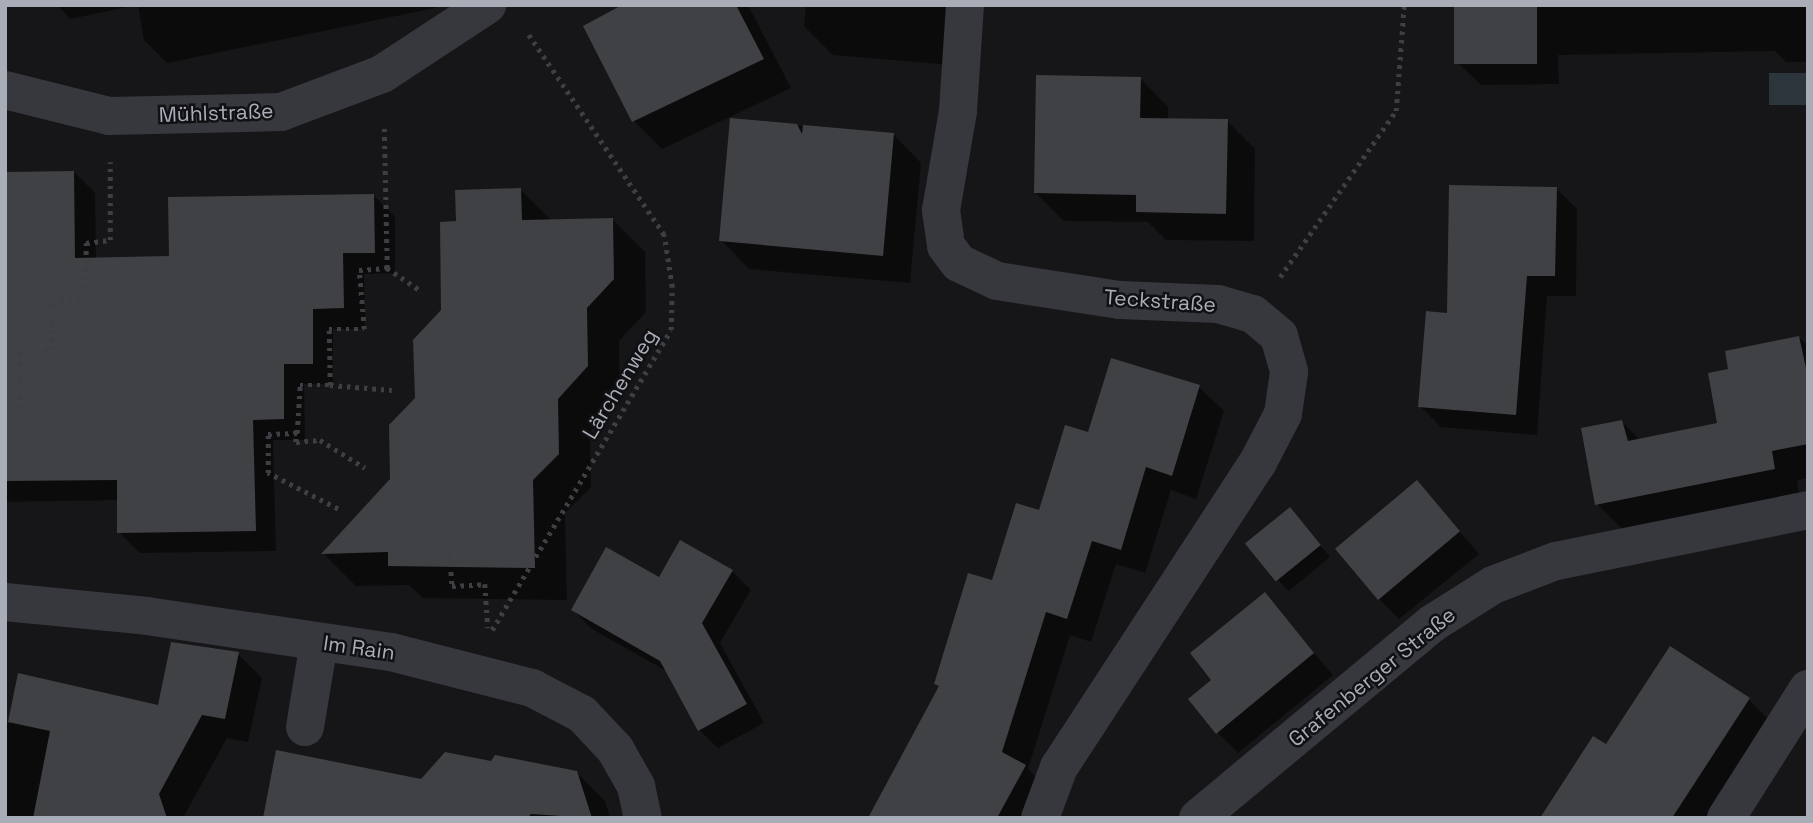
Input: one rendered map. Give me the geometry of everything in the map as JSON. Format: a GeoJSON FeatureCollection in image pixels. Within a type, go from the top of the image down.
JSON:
{"type":"FeatureCollection","features":[{"type":"Feature","properties":{"kind":"street","name":"Mühlstraße"},"geometry":{"type":"LineString","coordinates":[[5,90],[109,116],[281,112],[382,74],[487,5]]}},
{"type":"Feature","properties":{"kind":"street","name":"Teckstraße"},"geometry":{"type":"LineString","coordinates":[[965,5],[958,111],[941,210],[946,246],[959,263],[997,281],[1120,300],[1218,304],[1253,314],[1279,336],[1289,373],[1283,414],[1258,462],[1059,767],[1040,818]]}},
{"type":"Feature","properties":{"kind":"street","name":"Grafenberger Straße"},"geometry":{"type":"LineString","coordinates":[[1198,818],[1433,623],[1493,585],[1556,561],[1808,510]]}},
{"type":"Feature","properties":{"kind":"street","name":"Im Rain"},"geometry":{"type":"LineString","coordinates":[[5,602],[147,616],[318,642],[479,671],[532,688],[582,713],[615,750],[636,786],[643,818]]}},
{"type":"Feature","properties":{"kind":"street"},"geometry":{"type":"LineString","coordinates":[[305,727],[318,642]]}},
{"type":"Feature","properties":{"kind":"street"},"geometry":{"type":"LineString","coordinates":[[1737,814],[1808,689]]}},
{"type":"Feature","properties":{"kind":"path"},"geometry":{"type":"LineString","coordinates":[[1273,286],[1396,111],[1404,5]]}},
{"type":"Feature","properties":{"kind":"path","name":"Lärchenweg"},"geometry":{"type":"LineString","coordinates":[[450,555],[452,586],[485,584],[489,635],[671,330],[672,286],[664,234],[524,28]]}},
{"type":"Feature","properties":{"kind":"path"},"geometry":{"type":"LineString","coordinates":[[382,74],[387,268]]}},
{"type":"Feature","properties":{"kind":"path"},"geometry":{"type":"LineString","coordinates":[[5,410],[20,408],[19,352],[51,350],[52,303],[85,297],[86,243],[110,240],[109,116]]}},
{"type":"Feature","properties":{"kind":"path"},"geometry":{"type":"LineString","coordinates":[[330,385],[329,329],[364,329],[359,270],[387,268],[421,290]]}},
{"type":"Feature","properties":{"kind":"path"},"geometry":{"type":"LineString","coordinates":[[365,468],[320,440],[296,442],[300,385],[392,390]]}},
{"type":"Feature","properties":{"kind":"path"},"geometry":{"type":"LineString","coordinates":[[298,426],[297,433],[268,434],[268,473],[338,509]]}},
{"type":"Feature","properties":{"kind":"shaded area"},"geometry":{"type":"Polygon","coordinates":[[[1769,73],[1808,73],[1808,105],[1769,105],[1769,73]]]}},
{"type":"Feature","properties":{"kind":"building"},"geometry":{"type":"Polygon","coordinates":[[[622,5],[736,5],[764,59],[632,122],[583,26],[622,5]]]}},
{"type":"Feature","properties":{"kind":"building"},"geometry":{"type":"Polygon","coordinates":[[[1454,5],[1537,5],[1537,64],[1454,64],[1454,5]]]}},
{"type":"Feature","properties":{"kind":"building"},"geometry":{"type":"Polygon","coordinates":[[[1036,75],[1141,77],[1140,118],[1228,119],[1226,214],[1136,212],[1136,195],[1034,193],[1036,75]]]}},
{"type":"Feature","properties":{"kind":"building"},"geometry":{"type":"Polygon","coordinates":[[[730,118],[797,124],[802,134],[803,125],[894,133],[883,256],[719,241],[730,118]]]}},
{"type":"Feature","properties":{"kind":"building"},"geometry":{"type":"Polygon","coordinates":[[[74,171],[75,258],[169,256],[168,197],[374,194],[375,253],[343,253],[344,308],[313,309],[313,364],[284,364],[284,419],[253,420],[256,531],[117,533],[117,480],[5,481],[5,172],[74,171]]]}},
{"type":"Feature","properties":{"kind":"building"},"geometry":{"type":"Polygon","coordinates":[[[1449,185],[1557,187],[1555,276],[1527,276],[1516,415],[1418,407],[1426,311],[1447,313],[1449,185]]]}},
{"type":"Feature","properties":{"kind":"building"},"geometry":{"type":"Polygon","coordinates":[[[521,188],[522,220],[613,218],[614,279],[587,308],[588,366],[558,399],[559,454],[533,480],[535,568],[388,566],[388,552],[321,554],[390,479],[389,425],[415,398],[413,340],[441,310],[440,222],[456,221],[455,190],[521,188]]]}},
{"type":"Feature","properties":{"kind":"building"},"geometry":{"type":"Polygon","coordinates":[[[1799,336],[1808,377],[1808,444],[1772,451],[1775,469],[1595,505],[1581,428],[1622,420],[1628,441],[1717,423],[1708,373],[1728,369],[1725,351],[1799,336]]]}},
{"type":"Feature","properties":{"kind":"building"},"geometry":{"type":"Polygon","coordinates":[[[1111,358],[1200,385],[1172,476],[1146,467],[1121,550],[1092,541],[1067,619],[1046,612],[1002,752],[1026,765],[997,818],[868,818],[939,686],[934,684],[968,573],[992,580],[1016,503],[1039,510],[1065,425],[1088,432],[1111,358]]]}},
{"type":"Feature","properties":{"kind":"building"},"geometry":{"type":"Polygon","coordinates":[[[1417,480],[1460,531],[1378,600],[1335,549],[1417,480]]]}},
{"type":"Feature","properties":{"kind":"building"},"geometry":{"type":"Polygon","coordinates":[[[1290,507],[1321,545],[1276,582],[1245,544],[1290,507]]]}},
{"type":"Feature","properties":{"kind":"building"},"geometry":{"type":"Polygon","coordinates":[[[680,540],[733,570],[702,623],[747,704],[698,731],[660,661],[571,610],[606,547],[659,577],[680,540]]]}},
{"type":"Feature","properties":{"kind":"building"},"geometry":{"type":"Polygon","coordinates":[[[1265,592],[1314,653],[1216,734],[1188,699],[1211,680],[1190,653],[1265,592]]]}},
{"type":"Feature","properties":{"kind":"building"},"geometry":{"type":"Polygon","coordinates":[[[171,642],[239,652],[225,719],[202,715],[159,794],[167,818],[33,818],[50,731],[8,722],[18,673],[158,705],[171,642]]]}},
{"type":"Feature","properties":{"kind":"building"},"geometry":{"type":"Polygon","coordinates":[[[1670,646],[1750,698],[1672,818],[1540,818],[1593,736],[1606,744],[1670,646]]]}},
{"type":"Feature","properties":{"kind":"building"},"geometry":{"type":"Polygon","coordinates":[[[276,750],[421,779],[445,752],[491,761],[495,755],[577,771],[592,818],[531,814],[527,818],[263,818],[276,750]]]}}]}
